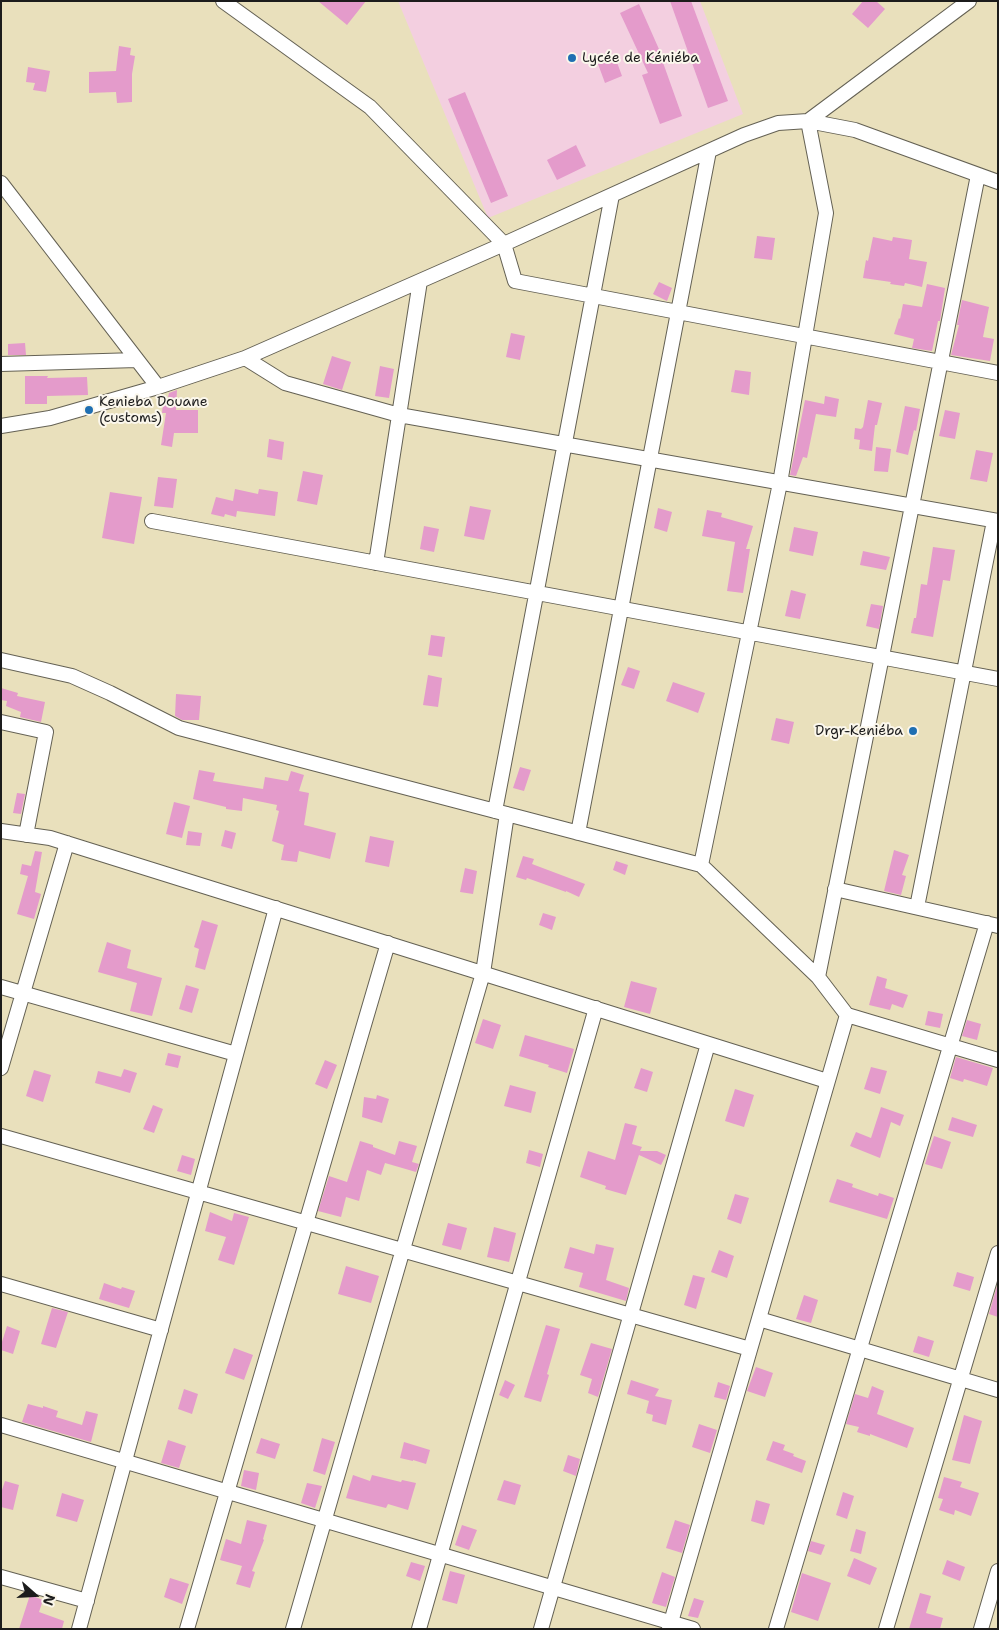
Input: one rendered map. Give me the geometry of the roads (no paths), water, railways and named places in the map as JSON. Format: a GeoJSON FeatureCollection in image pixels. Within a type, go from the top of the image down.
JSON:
{"type":"FeatureCollection","features":[{"type":"Feature","properties":{"kind":"street"},"geometry":{"type":"LineString","coordinates":[[223,1],[370,107],[504,244],[515,281],[998,373]]}},
{"type":"Feature","properties":{"kind":"street"},"geometry":{"type":"LineString","coordinates":[[808,121],[969,1]]}},
{"type":"Feature","properties":{"kind":"street"},"geometry":{"type":"LineString","coordinates":[[701,865],[780,483],[826,213],[808,121]]}},
{"type":"Feature","properties":{"kind":"street"},"geometry":{"type":"LineString","coordinates":[[1,426],[50,418],[158,387],[245,358],[504,244],[744,135],[778,123],[808,121],[855,130],[998,182]]}},
{"type":"Feature","properties":{"kind":"street"},"geometry":{"type":"LineString","coordinates":[[578,833],[709,151]]}},
{"type":"Feature","properties":{"kind":"street"},"geometry":{"type":"LineString","coordinates":[[818,977],[978,175]]}},
{"type":"Feature","properties":{"kind":"street"},"geometry":{"type":"LineString","coordinates":[[1,183],[158,387]]}},
{"type":"Feature","properties":{"kind":"street"},"geometry":{"type":"LineString","coordinates":[[293,1629],[483,973],[501,813],[537,593],[612,195]]}},
{"type":"Feature","properties":{"kind":"street"},"geometry":{"type":"LineString","coordinates":[[376,563],[420,281]]}},
{"type":"Feature","properties":{"kind":"street"},"geometry":{"type":"LineString","coordinates":[[245,358],[285,383],[399,415],[996,521],[917,907]]}},
{"type":"Feature","properties":{"kind":"street"},"geometry":{"type":"LineString","coordinates":[[1,364],[137,360]]}},
{"type":"Feature","properties":{"kind":"street"},"geometry":{"type":"LineString","coordinates":[[152,521],[998,679]]}},
{"type":"Feature","properties":{"kind":"street"},"geometry":{"type":"LineString","coordinates":[[1,660],[72,676],[179,728],[701,865],[818,977],[846,1015],[998,1060]]}},
{"type":"Feature","properties":{"kind":"street"},"geometry":{"type":"LineString","coordinates":[[1,722],[46,732],[26,835]]}},
{"type":"Feature","properties":{"kind":"street"},"geometry":{"type":"LineString","coordinates":[[1,831],[50,838],[67,843],[827,1081]]}},
{"type":"Feature","properties":{"kind":"street"},"geometry":{"type":"LineString","coordinates":[[1,1068],[67,843]]}},
{"type":"Feature","properties":{"kind":"street"},"geometry":{"type":"LineString","coordinates":[[776,1629],[950,1045],[992,924],[835,888]]}},
{"type":"Feature","properties":{"kind":"street"},"geometry":{"type":"LineString","coordinates":[[79,1629],[276,908]]}},
{"type":"Feature","properties":{"kind":"street"},"geometry":{"type":"LineString","coordinates":[[187,1629],[388,944]]}},
{"type":"Feature","properties":{"kind":"street"},"geometry":{"type":"LineString","coordinates":[[1,987],[236,1054]]}},
{"type":"Feature","properties":{"kind":"street"},"geometry":{"type":"LineString","coordinates":[[419,1629],[596,1008]]}},
{"type":"Feature","properties":{"kind":"street"},"geometry":{"type":"LineString","coordinates":[[670,1626],[846,1015]]}},
{"type":"Feature","properties":{"kind":"street"},"geometry":{"type":"LineString","coordinates":[[541,1629],[708,1044]]}},
{"type":"Feature","properties":{"kind":"street"},"geometry":{"type":"LineString","coordinates":[[1,1136],[750,1349]]}},
{"type":"Feature","properties":{"kind":"street"},"geometry":{"type":"LineString","coordinates":[[886,1629],[998,1254]]}},
{"type":"Feature","properties":{"kind":"street"},"geometry":{"type":"LineString","coordinates":[[1,1284],[161,1330]]}},
{"type":"Feature","properties":{"kind":"street"},"geometry":{"type":"LineString","coordinates":[[759,1319],[998,1390]]}},
{"type":"Feature","properties":{"kind":"street"},"geometry":{"type":"LineString","coordinates":[[1,1425],[440,1554],[670,1626],[693,1629]]}},
{"type":"Feature","properties":{"kind":"street"},"geometry":{"type":"LineString","coordinates":[[981,1629],[998,1571]]}},
{"type":"Feature","properties":{"kind":"street"},"geometry":{"type":"LineString","coordinates":[[1,1577],[87,1601]]}},
{"type":"Feature","properties":{"kind":"place","name":"Lycée de Kéniéba"},"geometry":{"type":"Point","coordinates":[572,58]}},
{"type":"Feature","properties":{"kind":"place","name":"Kenieba Douane (customs)"},"geometry":{"type":"Point","coordinates":[89,410]}},
{"type":"Feature","properties":{"kind":"place","name":"Drgr-Keniéba"},"geometry":{"type":"Point","coordinates":[913,731]}}]}
